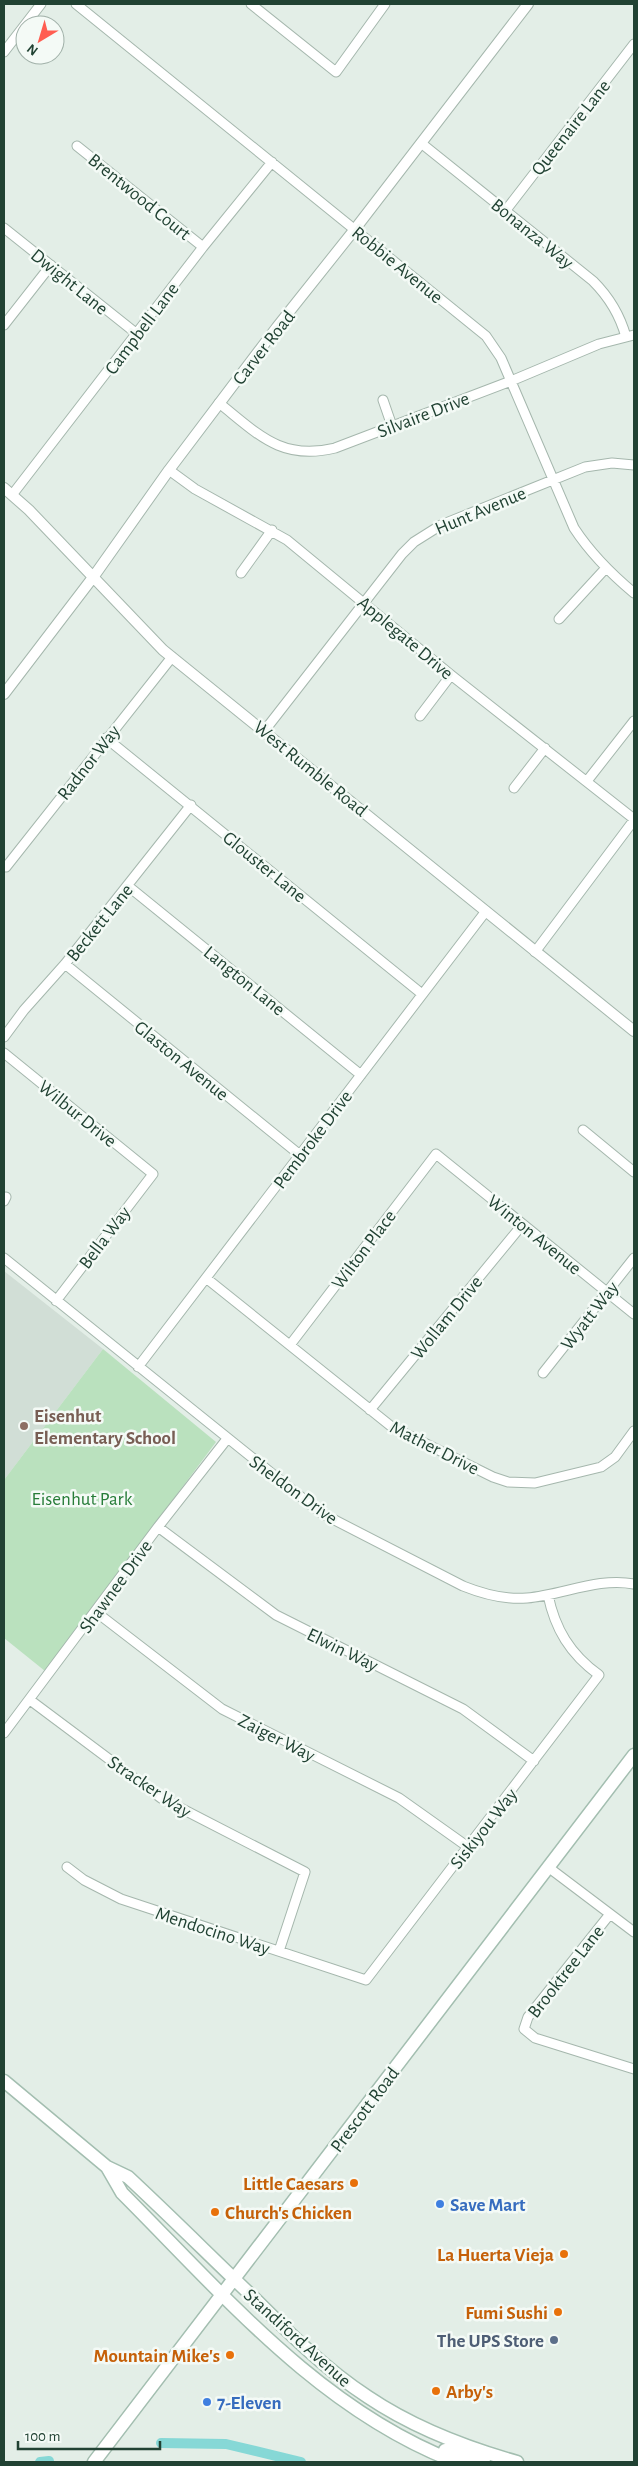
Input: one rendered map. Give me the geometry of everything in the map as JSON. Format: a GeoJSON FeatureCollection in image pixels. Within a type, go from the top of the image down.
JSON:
{"type":"FeatureCollection","features":[{"type":"Feature","properties":{"kind":"main road","name":"Prescott Road"},"geometry":{"type":"LineString","coordinates":[[94,2462],[634,1755]]}},
{"type":"Feature","properties":{"kind":"main road","name":"Standiford Avenue"},"geometry":{"type":"LineString","coordinates":[[4,2081],[107,2167],[128,2177],[317,2360],[370,2398],[437,2435],[509,2461]]}},
{"type":"Feature","properties":{"kind":"main road","name":"Standiford Avenue"},"geometry":{"type":"LineString","coordinates":[[107,2167],[122,2193],[272,2342],[332,2394],[395,2434],[456,2462]]}},
{"type":"Feature","properties":{"kind":"main road"},"geometry":{"type":"LineString","coordinates":[[416,2444],[429,2444],[484,2462]]}},
{"type":"Feature","properties":{"kind":"street"},"geometry":{"type":"LineString","coordinates":[[4,52],[41,4]]}},
{"type":"Feature","properties":{"kind":"street","name":"Robbie Avenue"},"geometry":{"type":"LineString","coordinates":[[76,4],[486,336],[501,358],[574,528],[584,544],[605,569],[634,593]]}},
{"type":"Feature","properties":{"kind":"street"},"geometry":{"type":"LineString","coordinates":[[251,4],[336,72],[385,4]]}},
{"type":"Feature","properties":{"kind":"street","name":"Carver Road"},"geometry":{"type":"LineString","coordinates":[[4,694],[94,576],[169,470],[219,404],[528,4]]}},
{"type":"Feature","properties":{"kind":"street","name":"Queenaire Lane"},"geometry":{"type":"LineString","coordinates":[[506,210],[634,44]]}},
{"type":"Feature","properties":{"kind":"street","name":"Bonanza Way"},"geometry":{"type":"LineString","coordinates":[[421,143],[506,210],[602,290],[630,336]]}},
{"type":"Feature","properties":{"kind":"street","name":"Brentwood Court"},"geometry":{"type":"LineString","coordinates":[[77,146],[203,247]]}},
{"type":"Feature","properties":{"kind":"street","name":"Campbell Lane"},"geometry":{"type":"LineString","coordinates":[[8,492],[137,334],[203,247],[272,162]]}},
{"type":"Feature","properties":{"kind":"street","name":"Dwight Lane"},"geometry":{"type":"LineString","coordinates":[[4,228],[137,334]]}},
{"type":"Feature","properties":{"kind":"street"},"geometry":{"type":"LineString","coordinates":[[4,325],[51,265]]}},
{"type":"Feature","properties":{"kind":"street","name":"Silvaire Drive"},"geometry":{"type":"LineString","coordinates":[[219,404],[270,444],[294,452],[320,452],[510,381],[599,344],[630,336]]}},
{"type":"Feature","properties":{"kind":"street"},"geometry":{"type":"LineString","coordinates":[[383,400],[392,426]]}},
{"type":"Feature","properties":{"kind":"street","name":"Hunt Avenue"},"geometry":{"type":"LineString","coordinates":[[265,730],[402,554],[429,531],[553,479],[599,464],[634,465]]}},
{"type":"Feature","properties":{"kind":"street","name":"Applegate Drive"},"geometry":{"type":"LineString","coordinates":[[169,470],[196,489],[272,530],[364,602],[451,675],[587,780],[634,820]]}},
{"type":"Feature","properties":{"kind":"street","name":"West Rumble Road"},"geometry":{"type":"LineString","coordinates":[[8,492],[94,576],[138,625],[172,657],[265,730],[634,1031]]}},
{"type":"Feature","properties":{"kind":"street"},"geometry":{"type":"LineString","coordinates":[[241,573],[272,530]]}},
{"type":"Feature","properties":{"kind":"street"},"geometry":{"type":"LineString","coordinates":[[559,619],[605,569]]}},
{"type":"Feature","properties":{"kind":"street","name":"Radnor Way"},"geometry":{"type":"LineString","coordinates":[[5,866],[172,657]]}},
{"type":"Feature","properties":{"kind":"street"},"geometry":{"type":"LineString","coordinates":[[420,716],[451,675]]}},
{"type":"Feature","properties":{"kind":"street"},"geometry":{"type":"LineString","coordinates":[[587,780],[634,721]]}},
{"type":"Feature","properties":{"kind":"street","name":"Glouster Lane"},"geometry":{"type":"LineString","coordinates":[[106,738],[422,994]]}},
{"type":"Feature","properties":{"kind":"street"},"geometry":{"type":"LineString","coordinates":[[514,788],[545,748]]}},
{"type":"Feature","properties":{"kind":"street","name":"Beckett Lane"},"geometry":{"type":"LineString","coordinates":[[4,1037],[24,1010],[65,964],[128,886],[191,805]]}},
{"type":"Feature","properties":{"kind":"street"},"geometry":{"type":"LineString","coordinates":[[535,952],[634,820]]}},
{"type":"Feature","properties":{"kind":"street","name":"Langton Lane"},"geometry":{"type":"LineString","coordinates":[[128,886],[361,1075]]}},
{"type":"Feature","properties":{"kind":"street","name":"Pembroke Drive"},"geometry":{"type":"LineString","coordinates":[[138,1367],[486,911]]}},
{"type":"Feature","properties":{"kind":"street","name":"Glaston Avenue"},"geometry":{"type":"LineString","coordinates":[[65,964],[300,1155]]}},
{"type":"Feature","properties":{"kind":"street","name":"Wilbur Drive"},"geometry":{"type":"LineString","coordinates":[[4,1053],[153,1174]]}},
{"type":"Feature","properties":{"kind":"street"},"geometry":{"type":"LineString","coordinates":[[583,1130],[634,1172]]}},
{"type":"Feature","properties":{"kind":"street","name":"Winton Avenue"},"geometry":{"type":"LineString","coordinates":[[436,1154],[634,1314]]}},
{"type":"Feature","properties":{"kind":"street","name":"Wilton Place"},"geometry":{"type":"LineString","coordinates":[[290,1345],[436,1154]]}},
{"type":"Feature","properties":{"kind":"street","name":"Bella Way"},"geometry":{"type":"LineString","coordinates":[[56,1301],[153,1174]]}},
{"type":"Feature","properties":{"kind":"street","name":"Wollam Drive"},"geometry":{"type":"LineString","coordinates":[[370,1410],[522,1225]]}},
{"type":"Feature","properties":{"kind":"street","name":"Sheldon Drive"},"geometry":{"type":"LineString","coordinates":[[4,1258],[227,1439],[322,1513],[463,1586],[504,1598],[526,1598],[595,1584],[614,1582],[634,1584]]}},
{"type":"Feature","properties":{"kind":"street","name":"Wyatt Way"},"geometry":{"type":"LineString","coordinates":[[543,1373],[634,1258]]}},
{"type":"Feature","properties":{"kind":"street","name":"Mather Drive"},"geometry":{"type":"LineString","coordinates":[[206,1278],[392,1428],[493,1477],[522,1483],[547,1481],[601,1467],[615,1458],[634,1431]]}},
{"type":"Feature","properties":{"kind":"street","name":"Shawnee Drive"},"geometry":{"type":"LineString","coordinates":[[4,1733],[96,1612],[158,1526],[227,1439]]}},
{"type":"Feature","properties":{"kind":"street","name":"Elwin Way"},"geometry":{"type":"LineString","coordinates":[[158,1526],[276,1615],[463,1709],[534,1761]]}},
{"type":"Feature","properties":{"kind":"street","name":"Siskiyou Way"},"geometry":{"type":"LineString","coordinates":[[366,1980],[599,1675],[576,1657],[565,1641],[551,1612],[548,1595]]}},
{"type":"Feature","properties":{"kind":"street","name":"Zaiger Way"},"geometry":{"type":"LineString","coordinates":[[96,1612],[222,1709],[399,1798],[468,1847]]}},
{"type":"Feature","properties":{"kind":"street","name":"Stracker Way"},"geometry":{"type":"LineString","coordinates":[[30,1700],[161,1798],[305,1872],[279,1952]]}},
{"type":"Feature","properties":{"kind":"street","name":"Mendocino Way"},"geometry":{"type":"LineString","coordinates":[[67,1867],[84,1880],[121,1899],[366,1980]]}},
{"type":"Feature","properties":{"kind":"street"},"geometry":{"type":"LineString","coordinates":[[548,1867],[634,1932]]}},
{"type":"Feature","properties":{"kind":"street","name":"Brooktree Lane"},"geometry":{"type":"LineString","coordinates":[[610,1914],[528,2017],[524,2029],[535,2038],[634,2069]]}},
{"type":"Feature","properties":{"kind":"shaded area","name":"Eisenhut Elementary School"},"geometry":{"type":"Polygon","coordinates":[[[4,1271],[103,1349],[4,1480],[4,1271]]]}},
{"type":"Feature","properties":{"kind":"green space","name":"Eisenhut Park"},"geometry":{"type":"Polygon","coordinates":[[[103,1349],[216,1442],[45,1671],[4,1638],[4,1480],[103,1349]]]}},
{"type":"Feature","properties":{"kind":"waterway"},"geometry":{"type":"LineString","coordinates":[[161,2443],[226,2444],[301,2462]]}},
{"type":"Feature","properties":{"kind":"waterway"},"geometry":{"type":"LineString","coordinates":[[40,2462],[49,2461]]}},
{"type":"Feature","properties":{"kind":"place","name":"Eisenhut Elementary School"},"geometry":{"type":"Point","coordinates":[24,1426]}},
{"type":"Feature","properties":{"kind":"place","name":"Little Caesars"},"geometry":{"type":"Point","coordinates":[354,2183]}},
{"type":"Feature","properties":{"kind":"place","name":"Save Mart"},"geometry":{"type":"Point","coordinates":[440,2204]}},
{"type":"Feature","properties":{"kind":"place","name":"Church's Chicken"},"geometry":{"type":"Point","coordinates":[215,2212]}},
{"type":"Feature","properties":{"kind":"place","name":"La Huerta Vieja"},"geometry":{"type":"Point","coordinates":[564,2254]}},
{"type":"Feature","properties":{"kind":"place","name":"Fumi Sushi"},"geometry":{"type":"Point","coordinates":[558,2312]}},
{"type":"Feature","properties":{"kind":"place","name":"The UPS Store"},"geometry":{"type":"Point","coordinates":[554,2340]}},
{"type":"Feature","properties":{"kind":"place","name":"Mountain Mike's"},"geometry":{"type":"Point","coordinates":[230,2355]}},
{"type":"Feature","properties":{"kind":"place","name":"Arby's"},"geometry":{"type":"Point","coordinates":[436,2391]}},
{"type":"Feature","properties":{"kind":"place","name":"7-Eleven"},"geometry":{"type":"Point","coordinates":[207,2402]}}]}
